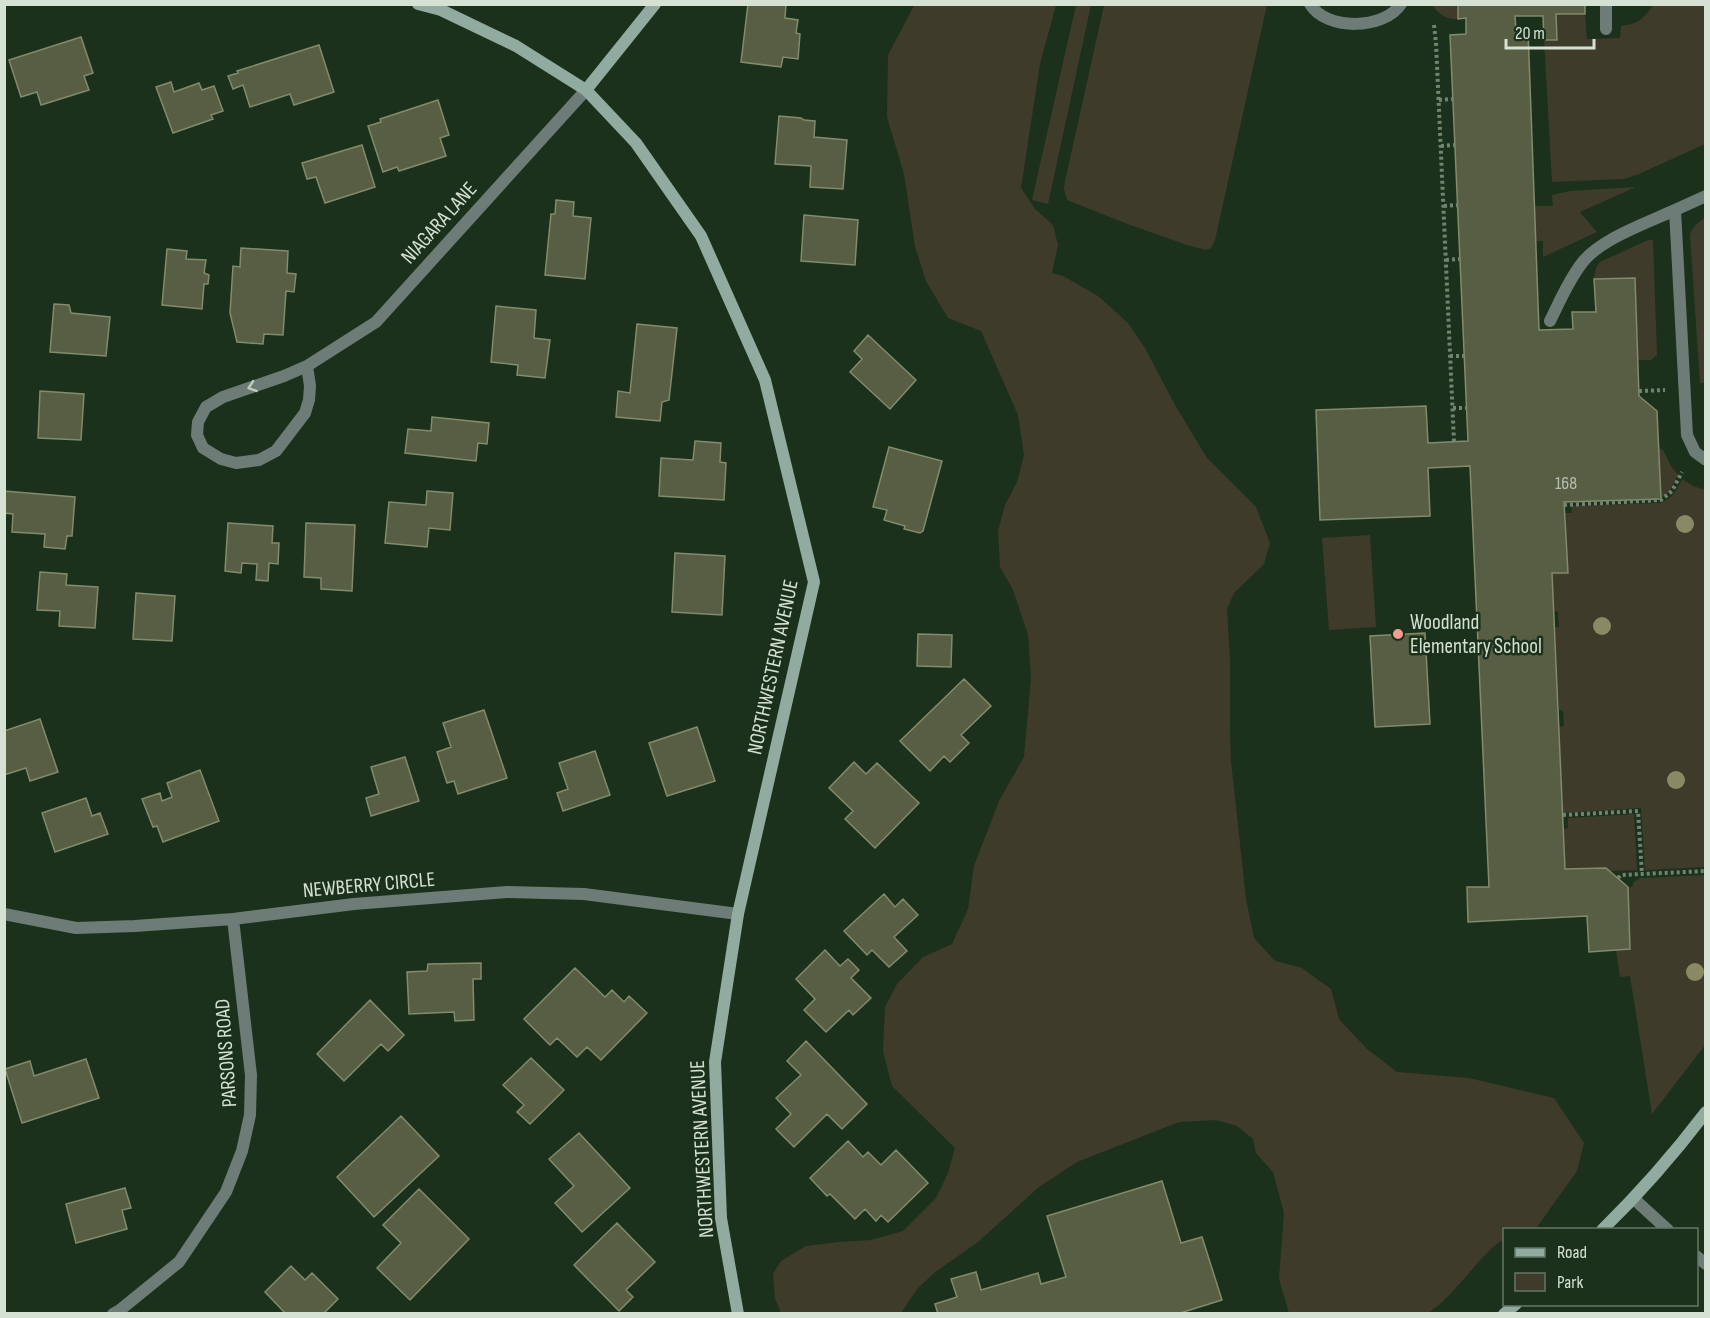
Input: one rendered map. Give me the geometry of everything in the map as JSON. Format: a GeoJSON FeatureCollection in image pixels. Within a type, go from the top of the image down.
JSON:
{"type":"FeatureCollection","features":[{"type":"Feature","properties":{"kind":"street","name":"NORTHWESTERN AVENUE"},"geometry":{"type":"LineString","coordinates":[[418,4],[441,10],[516,46],[586,90],[636,143],[701,236],[765,380],[814,582],[738,914],[715,1062],[721,1218],[738,1314]]}},
{"type":"Feature","properties":{"kind":"street"},"geometry":{"type":"LineString","coordinates":[[586,90],[655,4]]}},
{"type":"Feature","properties":{"kind":"street"},"geometry":{"type":"LineString","coordinates":[[1310,4],[1314,11],[1337,23],[1364,24],[1385,18],[1401,4]]}},
{"type":"Feature","properties":{"kind":"street"},"geometry":{"type":"LineString","coordinates":[[1606,4],[1606,28]]}},
{"type":"Feature","properties":{"kind":"street","name":"NIAGARA LANE"},"geometry":{"type":"LineString","coordinates":[[307,366],[310,386],[305,412],[276,451],[259,460],[236,463],[221,459],[203,448],[197,435],[198,422],[206,407],[222,397],[307,366],[376,322],[586,90]]}},
{"type":"Feature","properties":{"kind":"street"},"geometry":{"type":"LineString","coordinates":[[1550,321],[1568,283],[1583,261],[1607,242],[1706,196]]}},
{"type":"Feature","properties":{"kind":"street"},"geometry":{"type":"LineString","coordinates":[[1675,210],[1687,435],[1695,452],[1706,460]]}},
{"type":"Feature","properties":{"kind":"street","name":"NEWBERRY CIRCLE"},"geometry":{"type":"LineString","coordinates":[[4,914],[76,928],[135,926],[233,919],[354,904],[507,892],[584,894],[738,914]]}},
{"type":"Feature","properties":{"kind":"street","name":"PARSONS ROAD"},"geometry":{"type":"LineString","coordinates":[[112,1314],[179,1262],[226,1192],[242,1151],[250,1115],[252,1074],[233,919]]}},
{"type":"Feature","properties":{"kind":"street"},"geometry":{"type":"LineString","coordinates":[[1604,1228],[1634,1199],[1706,1112]]}},
{"type":"Feature","properties":{"kind":"street"},"geometry":{"type":"LineString","coordinates":[[1634,1199],[1666,1228]]}},
{"type":"Feature","properties":{"kind":"path"},"geometry":{"type":"LineString","coordinates":[[1434,25],[1454,442]]}},
{"type":"Feature","properties":{"kind":"path"},"geometry":{"type":"LineString","coordinates":[[1439,100],[1454,99]]}},
{"type":"Feature","properties":{"kind":"path"},"geometry":{"type":"LineString","coordinates":[[1441,146],[1455,145]]}},
{"type":"Feature","properties":{"kind":"path"},"geometry":{"type":"LineString","coordinates":[[1444,206],[1458,205]]}},
{"type":"Feature","properties":{"kind":"path"},"geometry":{"type":"LineString","coordinates":[[1446,261],[1460,259]]}},
{"type":"Feature","properties":{"kind":"path"},"geometry":{"type":"LineString","coordinates":[[1450,356],[1464,356]]}},
{"type":"Feature","properties":{"kind":"path"},"geometry":{"type":"LineString","coordinates":[[1639,391],[1672,389]]}},
{"type":"Feature","properties":{"kind":"path"},"geometry":{"type":"LineString","coordinates":[[1453,408],[1467,408]]}},
{"type":"Feature","properties":{"kind":"path"},"geometry":{"type":"LineString","coordinates":[[1564,505],[1661,500],[1672,491],[1682,472]]}},
{"type":"Feature","properties":{"kind":"path"},"geometry":{"type":"LineString","coordinates":[[1563,815],[1638,811],[1642,874]]}},
{"type":"Feature","properties":{"kind":"path"},"geometry":{"type":"LineString","coordinates":[[1618,878],[1621,875],[1706,871]]}},
{"type":"Feature","properties":{"kind":"green space"},"geometry":{"type":"Polygon","coordinates":[[[915,4],[1056,5],[1040,64],[1021,188],[1035,209],[1053,225],[1058,245],[1052,273],[1063,276],[1098,296],[1128,323],[1145,348],[1175,405],[1207,458],[1256,507],[1270,543],[1264,564],[1234,593],[1227,609],[1231,761],[1246,899],[1254,938],[1275,961],[1302,968],[1331,989],[1339,1019],[1366,1048],[1397,1072],[1469,1078],[1554,1098],[1584,1143],[1577,1171],[1537,1227],[1503,1228],[1503,1240],[1489,1251],[1441,1303],[1425,1314],[1289,1313],[1279,1279],[1284,1213],[1273,1172],[1256,1153],[1253,1139],[1237,1126],[1216,1120],[1179,1122],[1077,1162],[1039,1187],[978,1242],[934,1273],[918,1288],[901,1313],[781,1313],[775,1298],[773,1274],[781,1261],[806,1246],[871,1240],[903,1231],[936,1198],[948,1173],[955,1148],[892,1086],[883,1051],[885,1007],[897,984],[923,957],[952,944],[968,909],[974,866],[999,801],[1024,757],[1031,678],[1028,635],[1013,590],[1000,567],[998,531],[1005,505],[1017,482],[1024,455],[1018,415],[981,331],[948,318],[926,281],[915,247],[904,174],[887,117],[888,55],[915,4]]]}},
{"type":"Feature","properties":{"kind":"green space"},"geometry":{"type":"Polygon","coordinates":[[[1076,5],[1091,5],[1048,204],[1032,200],[1076,5]]]}},
{"type":"Feature","properties":{"kind":"green space"},"geometry":{"type":"Polygon","coordinates":[[[1104,5],[1267,5],[1215,240],[1211,248],[1206,250],[1187,245],[1067,200],[1064,189],[1065,181],[1104,5]]]}},
{"type":"Feature","properties":{"kind":"green space"},"geometry":{"type":"Polygon","coordinates":[[[1432,5],[1458,5],[1458,19],[1443,16],[1432,5]]]}},
{"type":"Feature","properties":{"kind":"green space"},"geometry":{"type":"Polygon","coordinates":[[[1653,5],[1705,5],[1705,144],[1624,179],[1552,182],[1544,40],[1557,39],[1556,14],[1585,14],[1587,39],[1620,38],[1621,26],[1640,20],[1653,5]]]}},
{"type":"Feature","properties":{"kind":"green space"},"geometry":{"type":"Polygon","coordinates":[[[1636,187],[1580,212],[1597,232],[1543,257],[1543,241],[1536,241],[1534,206],[1553,206],[1552,195],[1570,191],[1636,187]]]}},
{"type":"Feature","properties":{"kind":"green space"},"geometry":{"type":"Polygon","coordinates":[[[1705,218],[1706,383],[1700,383],[1690,236],[1695,226],[1705,218]]]}},
{"type":"Feature","properties":{"kind":"green space"},"geometry":{"type":"Polygon","coordinates":[[[1648,240],[1653,240],[1657,355],[1651,360],[1638,360],[1635,278],[1594,279],[1600,262],[1648,240]]]}},
{"type":"Feature","properties":{"kind":"green space"},"geometry":{"type":"Polygon","coordinates":[[[1659,448],[1663,450],[1678,475],[1669,492],[1661,499],[1659,448]]]}},
{"type":"Feature","properties":{"kind":"green space"},"geometry":{"type":"Polygon","coordinates":[[[1682,479],[1705,490],[1705,867],[1645,870],[1641,808],[1563,813],[1559,727],[1564,726],[1563,711],[1559,710],[1555,627],[1559,627],[1558,612],[1554,611],[1552,573],[1568,572],[1565,513],[1572,513],[1571,506],[1660,503],[1674,494],[1682,479]]]}},
{"type":"Feature","properties":{"kind":"green space"},"geometry":{"type":"Polygon","coordinates":[[[1370,535],[1376,627],[1329,630],[1322,538],[1370,535]]]}},
{"type":"Feature","properties":{"kind":"green space"},"geometry":{"type":"Polygon","coordinates":[[[1634,814],[1637,870],[1565,869],[1564,829],[1568,828],[1568,818],[1634,814]]]}},
{"type":"Feature","properties":{"kind":"green space"},"geometry":{"type":"Polygon","coordinates":[[[1705,875],[1705,1045],[1652,1114],[1630,976],[1620,977],[1616,950],[1630,949],[1628,887],[1632,887],[1634,882],[1640,878],[1705,875]]]}},
{"type":"Feature","properties":{"kind":"building"},"geometry":{"type":"Polygon","coordinates":[[[748,4],[786,4],[785,18],[798,20],[796,33],[800,34],[798,59],[783,57],[781,67],[741,62],[748,4]]]}},
{"type":"Feature","properties":{"kind":"building","name":"Woodland Elementary School"},"geometry":{"type":"Polygon","coordinates":[[[1458,4],[1585,4],[1585,14],[1556,14],[1557,40],[1544,40],[1543,16],[1515,16],[1516,30],[1528,30],[1539,330],[1573,329],[1572,312],[1596,312],[1594,279],[1635,278],[1639,396],[1657,411],[1661,499],[1564,502],[1568,573],[1552,573],[1565,869],[1606,868],[1628,887],[1630,949],[1589,952],[1587,916],[1468,922],[1467,887],[1489,887],[1470,466],[1428,468],[1430,516],[1320,520],[1316,410],[1426,406],[1428,443],[1468,441],[1450,35],[1466,34],[1466,18],[1458,19],[1458,4]]]}},
{"type":"Feature","properties":{"kind":"building"},"geometry":{"type":"Polygon","coordinates":[[[81,37],[93,73],[84,76],[89,90],[41,105],[37,92],[21,97],[9,60],[81,37]]]}},
{"type":"Feature","properties":{"kind":"building"},"geometry":{"type":"Polygon","coordinates":[[[319,45],[334,92],[294,105],[290,94],[250,107],[243,85],[233,89],[228,76],[238,73],[237,71],[319,45]]]}},
{"type":"Feature","properties":{"kind":"building"},"geometry":{"type":"Polygon","coordinates":[[[171,82],[174,92],[199,83],[202,90],[214,86],[223,111],[211,115],[213,119],[173,133],[156,87],[171,82]]]}},
{"type":"Feature","properties":{"kind":"building"},"geometry":{"type":"Polygon","coordinates":[[[438,100],[449,135],[440,138],[446,156],[399,171],[397,167],[383,172],[368,126],[381,122],[380,119],[438,100]]]}},
{"type":"Feature","properties":{"kind":"building"},"geometry":{"type":"Polygon","coordinates":[[[779,116],[815,121],[814,137],[847,140],[843,189],[810,187],[811,166],[775,164],[779,116]]]}},
{"type":"Feature","properties":{"kind":"building"},"geometry":{"type":"Polygon","coordinates":[[[362,145],[375,187],[325,203],[316,177],[307,179],[302,163],[362,145]]]}},
{"type":"Feature","properties":{"kind":"building"},"geometry":{"type":"Polygon","coordinates":[[[556,200],[574,202],[573,216],[591,218],[585,279],[545,275],[551,214],[555,214],[556,200]]]}},
{"type":"Feature","properties":{"kind":"building"},"geometry":{"type":"Polygon","coordinates":[[[804,215],[858,220],[855,265],[801,261],[804,215]]]}},
{"type":"Feature","properties":{"kind":"building"},"geometry":{"type":"Polygon","coordinates":[[[241,248],[288,251],[287,273],[296,274],[294,292],[286,291],[283,335],[264,334],[263,344],[237,342],[230,313],[233,266],[240,267],[241,248]]]}},
{"type":"Feature","properties":{"kind":"building"},"geometry":{"type":"Polygon","coordinates":[[[167,249],[187,251],[186,259],[206,260],[204,273],[209,275],[208,284],[204,284],[202,309],[162,305],[167,249]]]}},
{"type":"Feature","properties":{"kind":"building"},"geometry":{"type":"Polygon","coordinates":[[[54,304],[69,305],[71,313],[110,317],[106,356],[50,352],[54,304]]]}},
{"type":"Feature","properties":{"kind":"building"},"geometry":{"type":"Polygon","coordinates":[[[496,306],[536,310],[534,338],[550,340],[545,378],[517,375],[518,365],[491,362],[496,306]]]}},
{"type":"Feature","properties":{"kind":"building"},"geometry":{"type":"Polygon","coordinates":[[[637,324],[677,328],[669,400],[662,402],[660,421],[616,417],[618,391],[630,393],[637,324]]]}},
{"type":"Feature","properties":{"kind":"building"},"geometry":{"type":"Polygon","coordinates":[[[868,335],[916,380],[890,409],[850,372],[862,359],[854,351],[868,335]]]}},
{"type":"Feature","properties":{"kind":"building"},"geometry":{"type":"Polygon","coordinates":[[[40,391],[84,394],[81,440],[38,438],[40,391]]]}},
{"type":"Feature","properties":{"kind":"building"},"geometry":{"type":"Polygon","coordinates":[[[432,417],[489,423],[487,444],[478,443],[476,461],[405,453],[408,429],[431,431],[432,417]]]}},
{"type":"Feature","properties":{"kind":"building"},"geometry":{"type":"Polygon","coordinates":[[[695,441],[721,443],[720,462],[726,463],[724,500],[659,496],[661,458],[693,460],[695,441]]]}},
{"type":"Feature","properties":{"kind":"building"},"geometry":{"type":"Polygon","coordinates":[[[889,447],[942,461],[923,531],[920,533],[884,520],[887,510],[873,507],[889,447]]]}},
{"type":"Feature","properties":{"kind":"building"},"geometry":{"type":"Polygon","coordinates":[[[4,491],[75,497],[72,536],[67,536],[65,549],[44,547],[45,534],[12,532],[13,514],[4,513],[4,491]]]}},
{"type":"Feature","properties":{"kind":"building"},"geometry":{"type":"Polygon","coordinates":[[[427,491],[453,493],[450,530],[429,528],[427,547],[385,543],[389,502],[426,505],[427,491]]]}},
{"type":"Feature","properties":{"kind":"building"},"geometry":{"type":"Polygon","coordinates":[[[228,523],[273,526],[272,543],[279,543],[278,564],[269,563],[268,581],[256,580],[257,564],[242,563],[241,573],[225,571],[228,523]]]}},
{"type":"Feature","properties":{"kind":"building"},"geometry":{"type":"Polygon","coordinates":[[[306,523],[355,525],[352,591],[321,589],[321,578],[304,577],[306,523]]]}},
{"type":"Feature","properties":{"kind":"building"},"geometry":{"type":"Polygon","coordinates":[[[675,553],[725,556],[722,615],[672,612],[675,553]]]}},
{"type":"Feature","properties":{"kind":"building"},"geometry":{"type":"Polygon","coordinates":[[[40,572],[67,574],[66,585],[98,587],[95,628],[59,626],[60,611],[37,610],[40,572]]]}},
{"type":"Feature","properties":{"kind":"building"},"geometry":{"type":"Polygon","coordinates":[[[136,593],[175,596],[172,641],[133,639],[136,593]]]}},
{"type":"Feature","properties":{"kind":"building"},"geometry":{"type":"Polygon","coordinates":[[[1425,633],[1430,724],[1375,727],[1370,636],[1425,633]]]}},
{"type":"Feature","properties":{"kind":"building"},"geometry":{"type":"Polygon","coordinates":[[[918,634],[952,635],[951,667],[917,666],[918,634]]]}},
{"type":"Feature","properties":{"kind":"building"},"geometry":{"type":"Polygon","coordinates":[[[964,679],[991,706],[961,735],[969,743],[950,762],[944,756],[930,771],[900,741],[964,679]]]}},
{"type":"Feature","properties":{"kind":"building"},"geometry":{"type":"Polygon","coordinates":[[[484,710],[507,778],[458,794],[454,781],[447,783],[437,752],[451,747],[443,723],[484,710]]]}},
{"type":"Feature","properties":{"kind":"building"},"geometry":{"type":"Polygon","coordinates":[[[40,719],[58,772],[30,781],[26,768],[4,775],[4,731],[40,719]]]}},
{"type":"Feature","properties":{"kind":"building"},"geometry":{"type":"Polygon","coordinates":[[[697,727],[715,781],[667,796],[649,743],[697,727]]]}},
{"type":"Feature","properties":{"kind":"building"},"geometry":{"type":"Polygon","coordinates":[[[595,751],[610,795],[563,811],[557,793],[568,789],[559,763],[595,751]]]}},
{"type":"Feature","properties":{"kind":"building"},"geometry":{"type":"Polygon","coordinates":[[[405,757],[419,801],[371,816],[366,798],[379,794],[371,767],[405,757]]]}},
{"type":"Feature","properties":{"kind":"building"},"geometry":{"type":"Polygon","coordinates":[[[854,762],[866,774],[877,763],[919,803],[875,848],[845,819],[853,811],[829,788],[854,762]]]}},
{"type":"Feature","properties":{"kind":"building"},"geometry":{"type":"Polygon","coordinates":[[[200,770],[219,821],[163,842],[157,826],[153,827],[142,799],[160,793],[162,801],[172,797],[167,783],[200,770]]]}},
{"type":"Feature","properties":{"kind":"building"},"geometry":{"type":"Polygon","coordinates":[[[86,798],[92,816],[100,813],[108,834],[55,852],[42,813],[86,798]]]}},
{"type":"Feature","properties":{"kind":"building"},"geometry":{"type":"Polygon","coordinates":[[[884,894],[895,907],[903,899],[918,915],[894,937],[907,951],[889,967],[872,950],[867,955],[844,931],[884,894]]]}},
{"type":"Feature","properties":{"kind":"building"},"geometry":{"type":"Polygon","coordinates":[[[825,950],[840,966],[848,959],[859,970],[851,978],[871,998],[853,1015],[849,1010],[826,1032],[804,1010],[815,999],[796,979],[825,950]]]}},
{"type":"Feature","properties":{"kind":"building"},"geometry":{"type":"Polygon","coordinates":[[[481,963],[481,979],[473,979],[474,1020],[455,1021],[454,1012],[409,1014],[407,972],[427,971],[428,964],[481,963]]]}},
{"type":"Feature","properties":{"kind":"building"},"geometry":{"type":"Polygon","coordinates":[[[575,968],[605,997],[612,990],[624,1002],[629,996],[647,1013],[601,1060],[587,1047],[577,1057],[557,1038],[550,1045],[524,1019],[575,968]]]}},
{"type":"Feature","properties":{"kind":"building"},"geometry":{"type":"Polygon","coordinates":[[[370,1000],[404,1035],[388,1051],[381,1044],[344,1081],[317,1054],[370,1000]]]}},
{"type":"Feature","properties":{"kind":"building"},"geometry":{"type":"Polygon","coordinates":[[[806,1041],[867,1104],[842,1129],[827,1114],[794,1147],[776,1129],[791,1114],[776,1098],[801,1075],[787,1061],[806,1041]]]}},
{"type":"Feature","properties":{"kind":"building"},"geometry":{"type":"Polygon","coordinates":[[[531,1058],[564,1090],[530,1124],[517,1112],[524,1105],[503,1085],[531,1058]]]}},
{"type":"Feature","properties":{"kind":"building"},"geometry":{"type":"Polygon","coordinates":[[[86,1059],[99,1098],[22,1123],[5,1069],[30,1061],[34,1076],[86,1059]]]}},
{"type":"Feature","properties":{"kind":"building"},"geometry":{"type":"Polygon","coordinates":[[[401,1116],[439,1156],[374,1217],[337,1177],[401,1116]]]}},
{"type":"Feature","properties":{"kind":"building"},"geometry":{"type":"Polygon","coordinates":[[[579,1133],[630,1188],[582,1232],[555,1203],[574,1186],[549,1159],[579,1133]]]}},
{"type":"Feature","properties":{"kind":"building"},"geometry":{"type":"Polygon","coordinates":[[[848,1141],[863,1157],[868,1152],[881,1165],[896,1150],[928,1183],[888,1222],[881,1215],[876,1221],[865,1209],[855,1219],[830,1194],[827,1196],[810,1178],[848,1141]]]}},
{"type":"Feature","properties":{"kind":"building"},"geometry":{"type":"Polygon","coordinates":[[[1162,1181],[1181,1243],[1202,1237],[1222,1300],[1177,1314],[938,1314],[935,1304],[957,1297],[951,1279],[976,1272],[981,1290],[1038,1273],[1041,1284],[1066,1277],[1047,1216],[1162,1181]]]}},
{"type":"Feature","properties":{"kind":"building"},"geometry":{"type":"Polygon","coordinates":[[[125,1188],[131,1208],[122,1210],[127,1229],[76,1243],[66,1204],[125,1188]]]}},
{"type":"Feature","properties":{"kind":"building"},"geometry":{"type":"Polygon","coordinates":[[[419,1189],[469,1239],[410,1300],[377,1268],[401,1243],[383,1225],[419,1189]]]}},
{"type":"Feature","properties":{"kind":"building"},"geometry":{"type":"Polygon","coordinates":[[[617,1223],[655,1262],[626,1290],[633,1297],[619,1311],[574,1265],[617,1223]]]}},
{"type":"Feature","properties":{"kind":"building"},"geometry":{"type":"Polygon","coordinates":[[[291,1266],[305,1280],[312,1273],[338,1299],[323,1314],[286,1314],[265,1292],[291,1266]]]}},
{"type":"Feature","properties":{"kind":"place","name":"Woodland Elementary School"},"geometry":{"type":"Point","coordinates":[1398,634]}}]}
